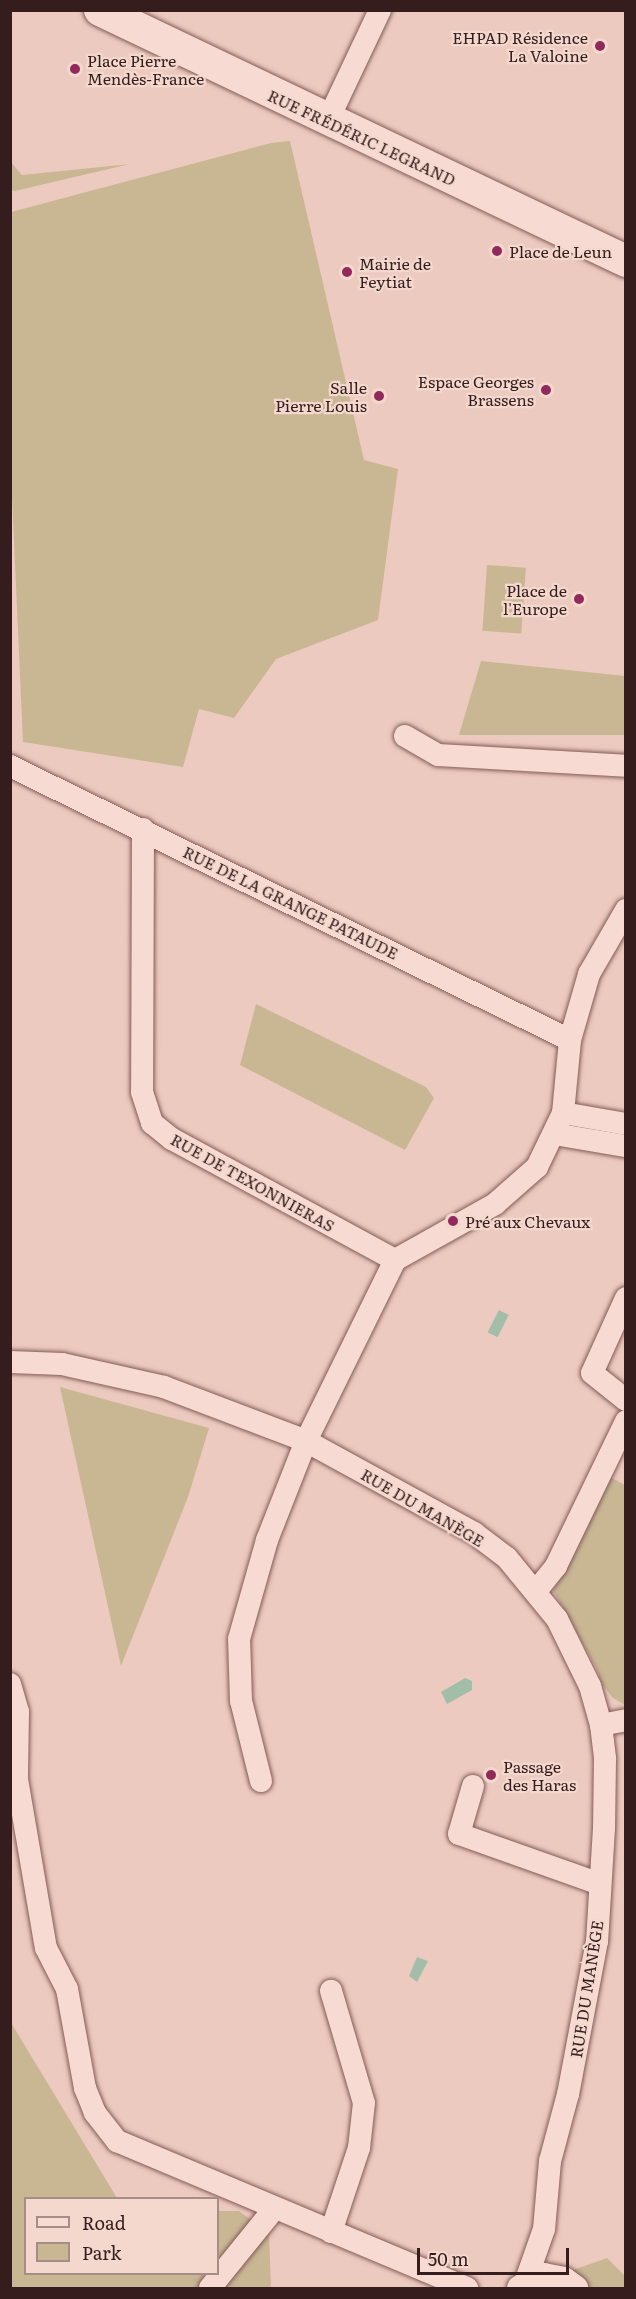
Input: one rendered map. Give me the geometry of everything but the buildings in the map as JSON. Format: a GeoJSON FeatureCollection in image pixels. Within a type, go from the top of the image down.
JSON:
{"type":"FeatureCollection","features":[{"type":"Feature","properties":{"kind":"main road","name":"RUE FRÉDÉRIC LEGRAND"},"geometry":{"type":"LineString","coordinates":[[100,10],[626,261]]}},
{"type":"Feature","properties":{"kind":"street"},"geometry":{"type":"LineString","coordinates":[[328,120],[380,10]]}},
{"type":"Feature","properties":{"kind":"street"},"geometry":{"type":"LineString","coordinates":[[405,736],[438,755],[626,766]]}},
{"type":"Feature","properties":{"kind":"street","name":"RUE DE LA GRANGE PATAUDE"},"geometry":{"type":"LineString","coordinates":[[10,766],[143,829],[570,1040]]}},
{"type":"Feature","properties":{"kind":"street","name":"RUE DE TEXONNIERAS"},"geometry":{"type":"LineString","coordinates":[[143,829],[142,1092],[152,1123],[172,1140],[395,1260]]}},
{"type":"Feature","properties":{"kind":"street"},"geometry":{"type":"LineString","coordinates":[[261,1781],[241,1701],[239,1639],[267,1540],[306,1441],[395,1260],[495,1204],[537,1167],[563,1113],[570,1040],[589,974],[626,910]]}},
{"type":"Feature","properties":{"kind":"street"},"geometry":{"type":"LineString","coordinates":[[563,1113],[626,1124]]}},
{"type":"Feature","properties":{"kind":"street"},"geometry":{"type":"LineString","coordinates":[[554,1134],[626,1146]]}},
{"type":"Feature","properties":{"kind":"street"},"geometry":{"type":"LineString","coordinates":[[626,1298],[592,1373],[626,1400]]}},
{"type":"Feature","properties":{"kind":"street","name":"RUE DU MANÈGE"},"geometry":{"type":"LineString","coordinates":[[10,1362],[62,1364],[164,1387],[306,1441],[474,1533],[507,1558],[536,1591],[573,1649],[601,1725],[605,1800],[597,1941],[568,2094],[550,2161],[544,2229],[523,2286]]}},
{"type":"Feature","properties":{"kind":"street"},"geometry":{"type":"LineString","coordinates":[[536,1591],[556,1566],[626,1421]]}},
{"type":"Feature","properties":{"kind":"street"},"geometry":{"type":"LineString","coordinates":[[10,1684],[18,1712],[17,1779],[46,1948],[67,1989],[85,2088],[95,2113],[117,2141],[467,2289]]}},
{"type":"Feature","properties":{"kind":"street"},"geometry":{"type":"LineString","coordinates":[[601,1725],[626,1720]]}},
{"type":"Feature","properties":{"kind":"street"},"geometry":{"type":"LineString","coordinates":[[473,1786],[459,1834],[600,1884]]}},
{"type":"Feature","properties":{"kind":"street"},"geometry":{"type":"LineString","coordinates":[[331,1990],[364,2103],[359,2148],[331,2232]]}},
{"type":"Feature","properties":{"kind":"street"},"geometry":{"type":"LineString","coordinates":[[210,2289],[274,2209]]}},
{"type":"Feature","properties":{"kind":"street","name":"RUE DU MANÈGE"},"geometry":{"type":"LineString","coordinates":[[544,2229],[563,2282]]}},
{"type":"Feature","properties":{"kind":"street"},"geometry":{"type":"LineString","coordinates":[[523,2286],[563,2282]]}},
{"type":"Feature","properties":{"kind":"green space"},"geometry":{"type":"Polygon","coordinates":[[[290,141],[364,460],[398,469],[378,620],[276,659],[234,718],[199,709],[183,767],[23,742],[11,475],[11,212],[271,143],[290,141]]]}},
{"type":"Feature","properties":{"kind":"green space"},"geometry":{"type":"Polygon","coordinates":[[[10,161],[22,175],[130,164],[15,191],[11,190],[10,161]]]}},
{"type":"Feature","properties":{"kind":"green space"},"geometry":{"type":"Polygon","coordinates":[[[487,565],[526,568],[521,634],[482,631],[487,565]]]}},
{"type":"Feature","properties":{"kind":"green space"},"geometry":{"type":"Polygon","coordinates":[[[481,661],[625,676],[625,735],[459,735],[481,661]]]}},
{"type":"Feature","properties":{"kind":"green space"},"geometry":{"type":"Polygon","coordinates":[[[256,1004],[426,1087],[434,1098],[405,1150],[240,1065],[256,1004]]]}},
{"type":"Feature","properties":{"kind":"green space"},"geometry":{"type":"Polygon","coordinates":[[[60,1387],[209,1428],[188,1497],[121,1666],[60,1387]]]}},
{"type":"Feature","properties":{"kind":"green space"},"geometry":{"type":"Polygon","coordinates":[[[610,1477],[625,1485],[625,1705],[613,1698],[601,1683],[597,1669],[553,1590],[610,1477]]]}},
{"type":"Feature","properties":{"kind":"green space"},"geometry":{"type":"Polygon","coordinates":[[[10,2021],[116,2197],[24,2197],[24,2275],[219,2275],[219,2211],[239,2211],[269,2233],[271,2288],[11,2288],[10,2021]]]}},
{"type":"Feature","properties":{"kind":"green space"},"geometry":{"type":"Polygon","coordinates":[[[607,2258],[625,2276],[625,2288],[522,2288],[607,2258]]]}},
{"type":"Feature","properties":{"kind":"shaded area"},"geometry":{"type":"Polygon","coordinates":[[[499,1310],[509,1315],[497,1337],[488,1332],[499,1310]]]}},
{"type":"Feature","properties":{"kind":"shaded area"},"geometry":{"type":"Polygon","coordinates":[[[465,1678],[472,1681],[472,1690],[447,1704],[441,1692],[465,1678]]]}},
{"type":"Feature","properties":{"kind":"shaded area"},"geometry":{"type":"Polygon","coordinates":[[[417,1957],[428,1961],[417,1982],[409,1976],[417,1957]]]}},
{"type":"Feature","properties":{"kind":"place","name":"EHPAD Résidence La Valoine"},"geometry":{"type":"Point","coordinates":[600,46]}},
{"type":"Feature","properties":{"kind":"place","name":"Place Pierre Mendès-France"},"geometry":{"type":"Point","coordinates":[75,69]}},
{"type":"Feature","properties":{"kind":"place","name":"Place de Leun"},"geometry":{"type":"Point","coordinates":[497,251]}},
{"type":"Feature","properties":{"kind":"place","name":"Mairie de Feytiat"},"geometry":{"type":"Point","coordinates":[347,272]}},
{"type":"Feature","properties":{"kind":"place","name":"Espace Georges Brassens"},"geometry":{"type":"Point","coordinates":[546,390]}},
{"type":"Feature","properties":{"kind":"place","name":"Salle Pierre Louis"},"geometry":{"type":"Point","coordinates":[379,396]}},
{"type":"Feature","properties":{"kind":"place","name":"Place de l'Europe"},"geometry":{"type":"Point","coordinates":[579,599]}},
{"type":"Feature","properties":{"kind":"place","name":"Pré aux Chevaux"},"geometry":{"type":"Point","coordinates":[453,1221]}},
{"type":"Feature","properties":{"kind":"place","name":"Passage des Haras"},"geometry":{"type":"Point","coordinates":[491,1775]}}]}
